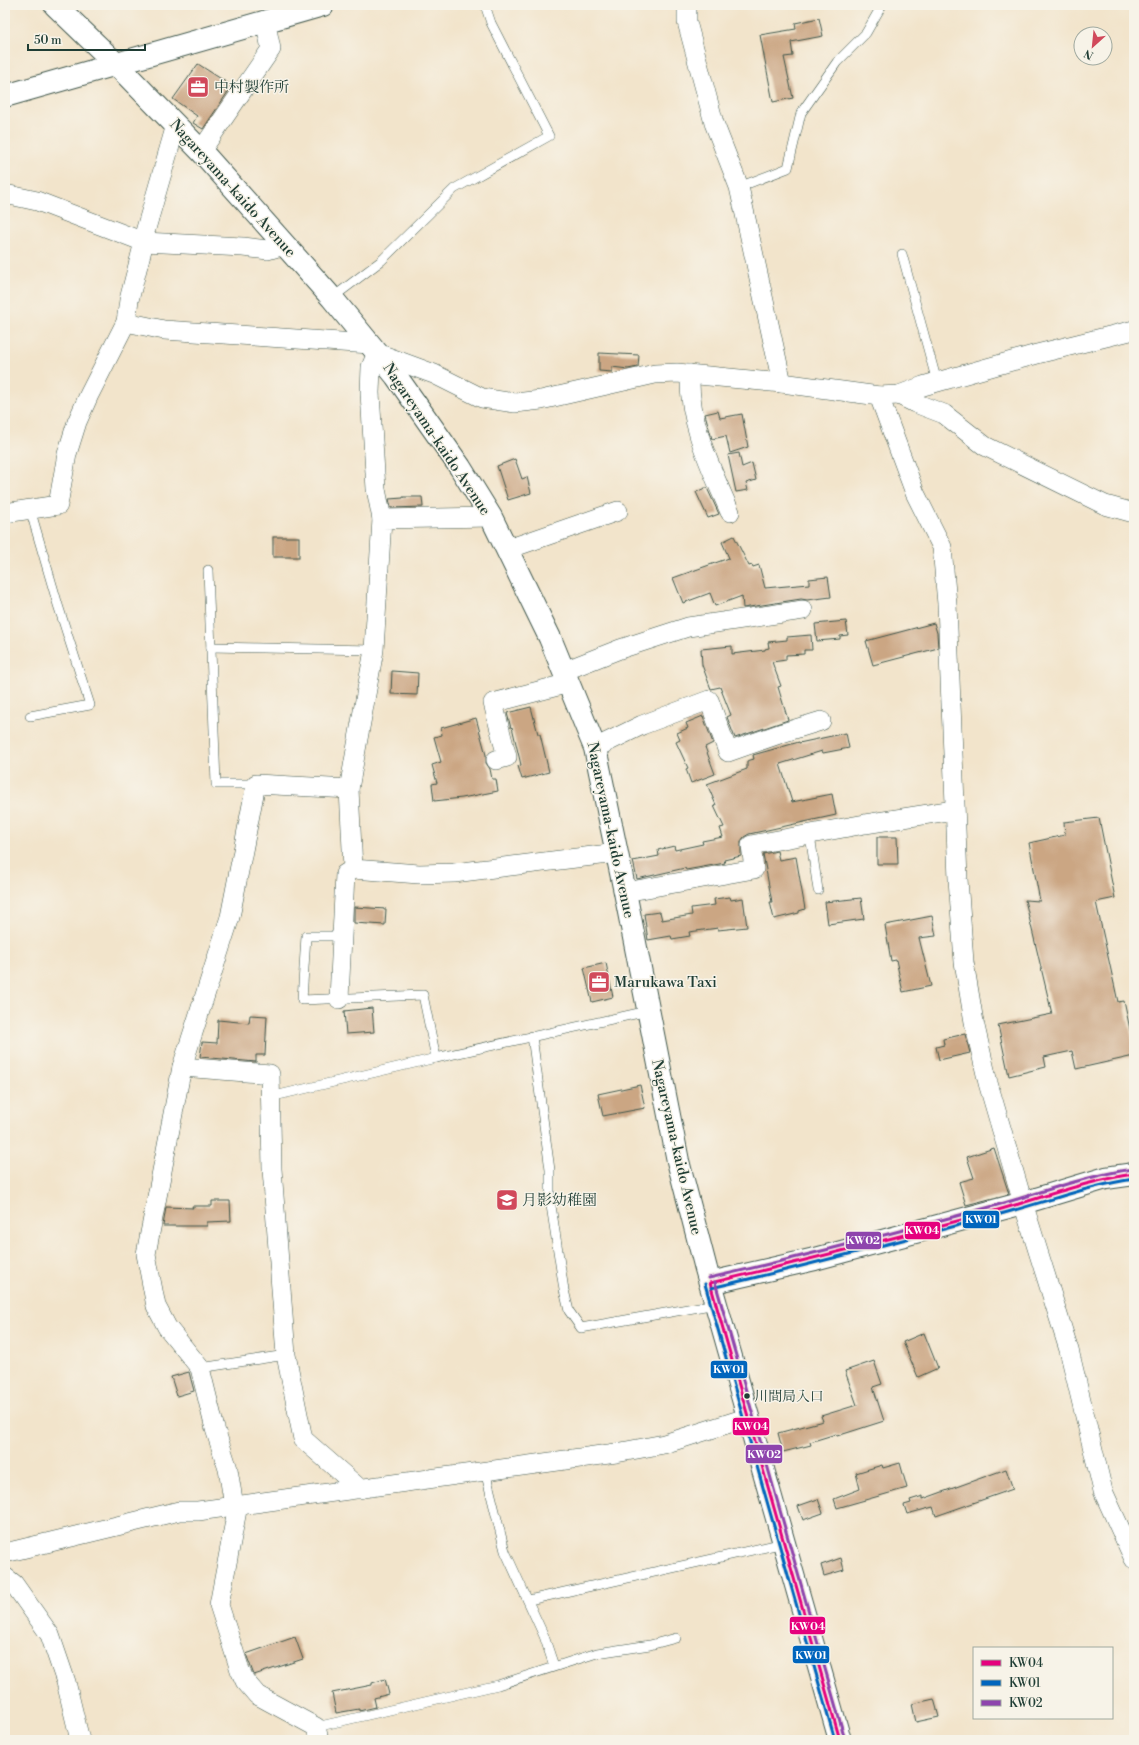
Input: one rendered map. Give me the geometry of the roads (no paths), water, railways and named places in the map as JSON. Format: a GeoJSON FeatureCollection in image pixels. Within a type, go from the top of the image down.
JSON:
{"type":"FeatureCollection","features":[{"type":"Feature","properties":{"kind":"main road","name":"Nagareyama-kaido Avenue"},"geometry":{"type":"LineString","coordinates":[[55,5],[116,64],[201,151],[332,298],[374,348],[415,401],[460,467],[491,517],[508,549],[566,677],[595,748],[678,1161],[710,1283],[840,1740]]}},
{"type":"Feature","properties":{"kind":"main road"},"geometry":{"type":"LineString","coordinates":[[5,96],[265,20],[323,5]]}},
{"type":"Feature","properties":{"kind":"main road"},"geometry":{"type":"LineString","coordinates":[[710,1283],[815,1259],[1023,1203],[1106,1178],[1134,1174]]}},
{"type":"Feature","properties":{"kind":"street"},"geometry":{"type":"LineString","coordinates":[[687,5],[687,22],[714,123],[738,186],[782,383]]}},
{"type":"Feature","properties":{"kind":"street"},"geometry":{"type":"LineString","coordinates":[[201,151],[271,49],[265,20]]}},
{"type":"Feature","properties":{"kind":"street"},"geometry":{"type":"LineString","coordinates":[[5,513],[58,504],[67,454],[77,422],[126,322],[145,232],[176,125]]}},
{"type":"Feature","properties":{"kind":"street"},"geometry":{"type":"LineString","coordinates":[[5,194],[37,201],[144,242],[236,246],[268,250],[285,245]]}},
{"type":"Feature","properties":{"kind":"street"},"geometry":{"type":"LineString","coordinates":[[126,322],[164,330],[374,348],[434,374],[482,398],[515,403],[541,400],[655,374],[690,374],[782,383],[879,396],[900,395],[937,382],[1037,354],[1134,330]]}},
{"type":"Feature","properties":{"kind":"street"},"geometry":{"type":"LineString","coordinates":[[353,869],[348,789],[374,650],[382,519],[376,489],[370,393],[371,367],[374,348]]}},
{"type":"Feature","properties":{"kind":"street"},"geometry":{"type":"LineString","coordinates":[[690,374],[689,390],[703,447],[730,512]]}},
{"type":"Feature","properties":{"kind":"street"},"geometry":{"type":"LineString","coordinates":[[900,395],[915,403],[944,414],[985,446],[1105,505],[1134,513]]}},
{"type":"Feature","properties":{"kind":"street"},"geometry":{"type":"LineString","coordinates":[[879,396],[915,493],[942,547],[948,619],[954,810],[964,962],[974,1022],[988,1082],[1023,1203],[1069,1350],[1103,1491],[1134,1559]]}},
{"type":"Feature","properties":{"kind":"street"},"geometry":{"type":"LineString","coordinates":[[508,549],[618,511]]}},
{"type":"Feature","properties":{"kind":"street"},"geometry":{"type":"LineString","coordinates":[[382,519],[491,517]]}},
{"type":"Feature","properties":{"kind":"street"},"geometry":{"type":"LineString","coordinates":[[496,760],[507,757],[493,703],[566,677],[620,649],[688,627],[803,610]]}},
{"type":"Feature","properties":{"kind":"street"},"geometry":{"type":"LineString","coordinates":[[595,748],[642,725],[709,700],[728,752],[782,732],[821,721]]}},
{"type":"Feature","properties":{"kind":"street"},"geometry":{"type":"LineString","coordinates":[[318,1733],[258,1695],[245,1681],[240,1670],[219,1605],[236,1506],[228,1469],[215,1429],[200,1368],[167,1327],[156,1306],[146,1254],[182,1067],[230,917],[256,784],[348,789]]}},
{"type":"Feature","properties":{"kind":"street"},"geometry":{"type":"LineString","coordinates":[[625,892],[754,869],[751,845],[865,824],[954,810]]}},
{"type":"Feature","properties":{"kind":"street"},"geometry":{"type":"LineString","coordinates":[[339,999],[345,874],[353,869],[419,874],[454,873],[617,853]]}},
{"type":"Feature","properties":{"kind":"street"},"geometry":{"type":"LineString","coordinates":[[182,1067],[270,1074],[272,1169],[286,1355],[303,1439],[360,1489]]}},
{"type":"Feature","properties":{"kind":"street"},"geometry":{"type":"LineString","coordinates":[[5,1553],[179,1510],[198,1511],[485,1471],[569,1461],[664,1444],[749,1418]]}},
{"type":"Feature","properties":{"kind":"street"},"geometry":{"type":"LineString","coordinates":[[5,1577],[14,1584],[50,1634],[66,1682],[80,1740]]}},
{"type":"Feature","properties":{"kind":"lane"},"geometry":{"type":"LineString","coordinates":[[332,298],[382,261],[454,189],[549,136],[491,23],[485,5]]}},
{"type":"Feature","properties":{"kind":"lane"},"geometry":{"type":"LineString","coordinates":[[738,186],[788,168],[801,113],[837,62],[866,33],[882,5]]}},
{"type":"Feature","properties":{"kind":"lane"},"geometry":{"type":"LineString","coordinates":[[902,254],[937,382]]}},
{"type":"Feature","properties":{"kind":"lane"},"geometry":{"type":"LineString","coordinates":[[30,509],[58,605],[90,704],[30,716]]}},
{"type":"Feature","properties":{"kind":"lane"},"geometry":{"type":"LineString","coordinates":[[208,570],[216,784],[256,784]]}},
{"type":"Feature","properties":{"kind":"lane"},"geometry":{"type":"LineString","coordinates":[[211,647],[374,650]]}},
{"type":"Feature","properties":{"kind":"lane"},"geometry":{"type":"LineString","coordinates":[[810,835],[818,890]]}},
{"type":"Feature","properties":{"kind":"lane"},"geometry":{"type":"LineString","coordinates":[[342,936],[306,936],[302,1000],[423,995],[436,1058]]}},
{"type":"Feature","properties":{"kind":"lane"},"geometry":{"type":"LineString","coordinates":[[270,1097],[532,1036],[648,1011]]}},
{"type":"Feature","properties":{"kind":"lane"},"geometry":{"type":"LineString","coordinates":[[532,1036],[550,1170],[550,1199],[564,1290],[569,1311],[581,1328],[716,1304]]}},
{"type":"Feature","properties":{"kind":"lane"},"geometry":{"type":"LineString","coordinates":[[200,1368],[286,1355]]}},
{"type":"Feature","properties":{"kind":"lane"},"geometry":{"type":"LineString","coordinates":[[485,1471],[505,1551],[544,1636],[554,1666]]}},
{"type":"Feature","properties":{"kind":"lane"},"geometry":{"type":"LineString","coordinates":[[528,1600],[784,1543]]}},
{"type":"Feature","properties":{"kind":"lane"},"geometry":{"type":"LineString","coordinates":[[318,1733],[498,1685],[597,1653],[650,1645],[676,1638]]}},
{"type":"Feature","properties":{"kind":"place","name":"中村製作所"},"geometry":{"type":"Point","coordinates":[198,87]}},
{"type":"Feature","properties":{"kind":"place","name":"Marukawa Taxi"},"geometry":{"type":"Point","coordinates":[599,982]}},
{"type":"Feature","properties":{"kind":"place","name":"月影幼稚園"},"geometry":{"type":"Point","coordinates":[507,1200]}},
{"type":"Feature","properties":{"kind":"place","name":"川間局入口"},"geometry":{"type":"Point","coordinates":[747,1396]}}]}
